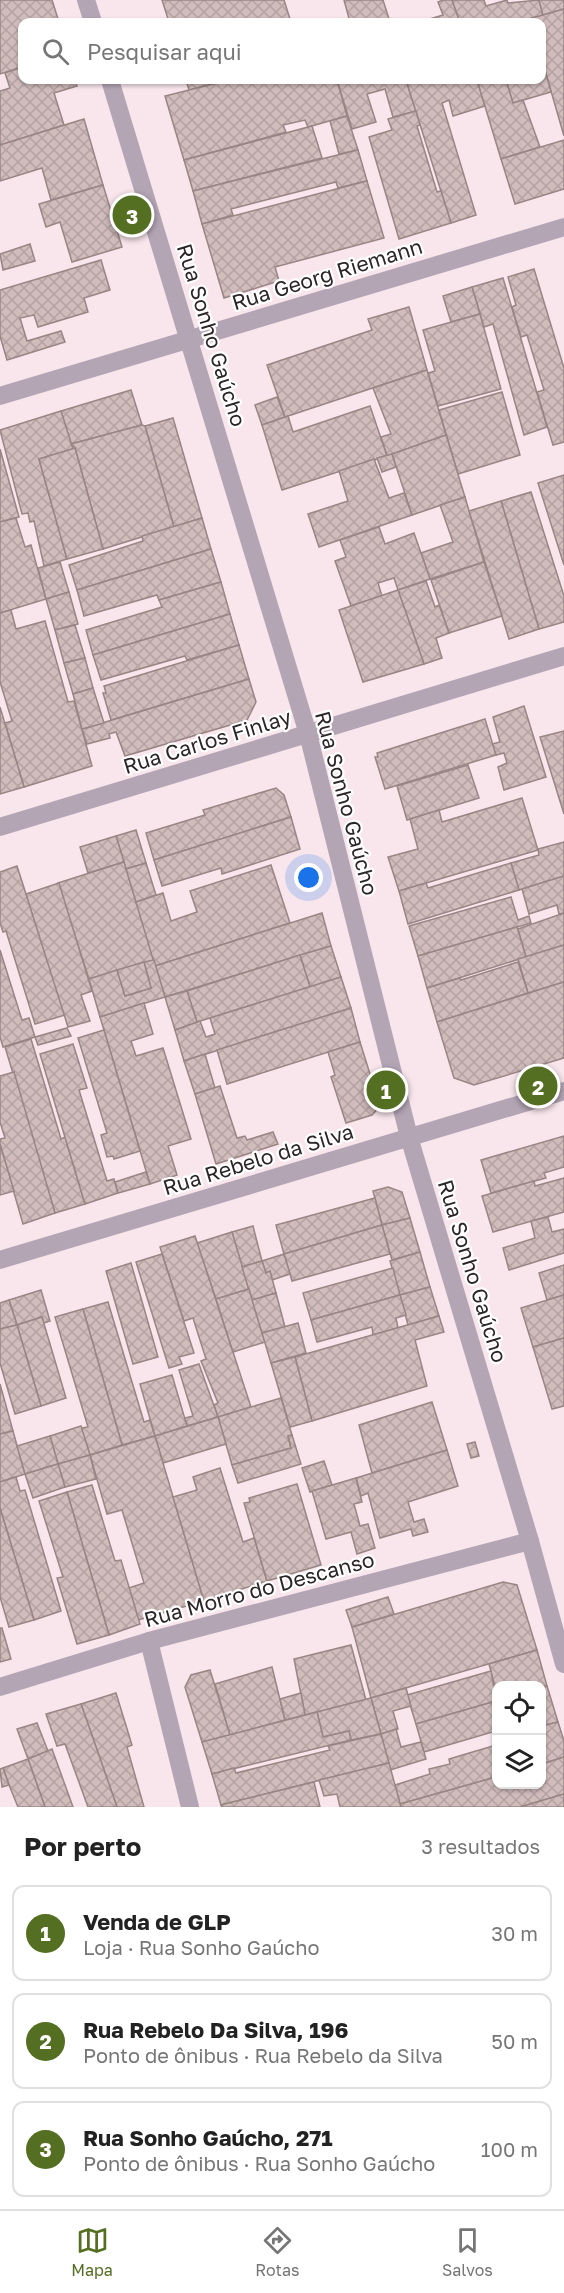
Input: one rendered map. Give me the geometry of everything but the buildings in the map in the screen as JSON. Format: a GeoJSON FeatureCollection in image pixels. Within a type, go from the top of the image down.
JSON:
{"type":"FeatureCollection","features":[{"type":"Feature","properties":{"kind":"street"},"geometry":{"type":"LineString","coordinates":[[86,0],[92,18]]}},
{"type":"Feature","properties":{"kind":"street","name":"Rua Sonho Gaúcho"},"geometry":{"type":"LineString","coordinates":[[111,84],[308,734],[409,1137],[530,1540],[564,1664]]}},
{"type":"Feature","properties":{"kind":"street","name":"Rua Georg Riemann"},"geometry":{"type":"LineString","coordinates":[[0,396],[564,227]]}},
{"type":"Feature","properties":{"kind":"street","name":"Rua Carlos Finlay"},"geometry":{"type":"LineString","coordinates":[[0,827],[564,656]]}},
{"type":"Feature","properties":{"kind":"street","name":"Rua Rebelo da Silva"},"geometry":{"type":"LineString","coordinates":[[0,1260],[564,1091]]}},
{"type":"Feature","properties":{"kind":"street","name":"Rua Morro do Descanso"},"geometry":{"type":"LineString","coordinates":[[0,1687],[149,1641],[530,1540]]}},
{"type":"Feature","properties":{"kind":"street"},"geometry":{"type":"LineString","coordinates":[[149,1641],[190,1807]]}},
{"type":"Feature","properties":{"kind":"place","name":"Rua Sonho Gaúcho, 271"},"geometry":{"type":"Point","coordinates":[132,215]}},
{"type":"Feature","properties":{"kind":"place","name":"Rua Rebelo Da Silva, 196"},"geometry":{"type":"Point","coordinates":[538,1086]}},
{"type":"Feature","properties":{"kind":"place","name":"Venda de GLP"},"geometry":{"type":"Point","coordinates":[386,1090]}}]}
